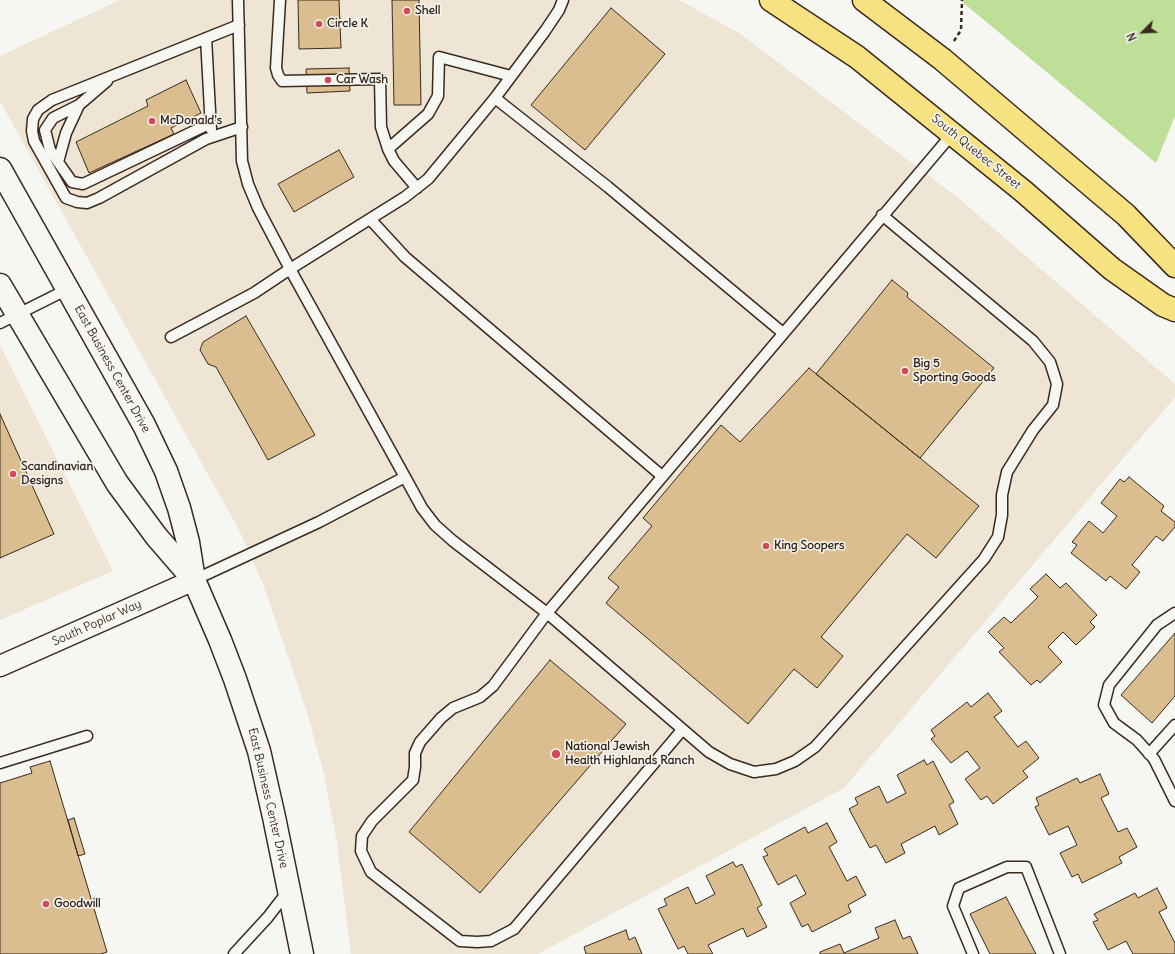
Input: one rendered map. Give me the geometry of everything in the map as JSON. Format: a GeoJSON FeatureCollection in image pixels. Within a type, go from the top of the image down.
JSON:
{"type":"FeatureCollection","features":[{"type":"Feature","properties":{"kind":"main road","name":"South Quebec Street"},"geometry":{"type":"LineString","coordinates":[[771,0],[857,57],[1023,191],[1112,269],[1163,305],[1175,310]]}},
{"type":"Feature","properties":{"kind":"main road"},"geometry":{"type":"LineString","coordinates":[[864,0],[942,59],[1126,215],[1175,266]]}},
{"type":"Feature","properties":{"kind":"street","name":"East Business Center Drive"},"geometry":{"type":"LineString","coordinates":[[0,169],[144,425],[166,471],[179,508],[188,542],[194,580],[224,649],[252,728],[269,792],[302,954]]}},
{"type":"Feature","properties":{"kind":"street","name":"East Business Center Drive"},"geometry":{"type":"LineString","coordinates":[[0,285],[8,319],[156,536],[194,580]]}},
{"type":"Feature","properties":{"kind":"street","name":"South Poplar Way"},"geometry":{"type":"LineString","coordinates":[[0,666],[194,580]]}},
{"type":"Feature","properties":{"kind":"lane"},"geometry":{"type":"LineString","coordinates":[[238,0],[242,161],[248,184],[258,208],[290,269],[422,508],[435,525],[453,541],[547,613],[709,752],[730,764],[754,772],[776,769],[795,761],[815,747],[984,559],[998,537],[1002,515],[1002,495],[1007,472],[1033,430],[1053,405],[1057,384],[1055,376],[1050,362],[1033,341],[882,215]]}},
{"type":"Feature","properties":{"kind":"lane"},"geometry":{"type":"LineString","coordinates":[[280,0],[276,68],[282,81],[380,79],[382,127],[388,148],[394,161],[417,188]]}},
{"type":"Feature","properties":{"kind":"lane"},"geometry":{"type":"LineString","coordinates":[[170,337],[254,293],[405,197],[428,179],[495,98],[545,31],[559,10],[563,0]]}},
{"type":"Feature","properties":{"kind":"lane"},"geometry":{"type":"LineString","coordinates":[[239,25],[52,100],[38,110],[33,119],[32,131],[34,141],[66,198],[77,202],[87,203],[99,198],[206,139],[242,127]]}},
{"type":"Feature","properties":{"kind":"lane"},"geometry":{"type":"LineString","coordinates":[[206,38],[212,137]]}},
{"type":"Feature","properties":{"kind":"lane"},"geometry":{"type":"LineString","coordinates":[[388,148],[428,114],[438,96],[439,57],[511,76]]}},
{"type":"Feature","properties":{"kind":"lane"},"geometry":{"type":"LineString","coordinates":[[115,74],[79,105],[53,118],[44,130],[50,150],[72,182],[83,184],[211,123]]}},
{"type":"Feature","properties":{"kind":"lane"},"geometry":{"type":"LineString","coordinates":[[495,98],[608,187],[783,333]]}},
{"type":"Feature","properties":{"kind":"lane"},"geometry":{"type":"LineString","coordinates":[[58,162],[66,133],[79,105]]}},
{"type":"Feature","properties":{"kind":"lane"},"geometry":{"type":"LineString","coordinates":[[682,730],[514,929],[491,941],[460,941],[371,872],[361,851],[362,836],[372,821],[413,780],[415,753],[420,742],[452,708],[480,697],[493,686],[547,613],[882,215],[953,133]]}},
{"type":"Feature","properties":{"kind":"lane"},"geometry":{"type":"LineString","coordinates":[[370,219],[405,257],[662,476]]}},
{"type":"Feature","properties":{"kind":"lane"},"geometry":{"type":"LineString","coordinates":[[8,319],[68,289]]}},
{"type":"Feature","properties":{"kind":"lane"},"geometry":{"type":"LineString","coordinates":[[194,580],[319,522],[405,477]]}},
{"type":"Feature","properties":{"kind":"lane"},"geometry":{"type":"LineString","coordinates":[[1175,613],[1157,625],[1109,685],[1104,705],[1114,723],[1137,740],[1154,759],[1175,801]]}},
{"type":"Feature","properties":{"kind":"lane"},"geometry":{"type":"LineString","coordinates":[[1150,754],[1175,724]]}},
{"type":"Feature","properties":{"kind":"lane"},"geometry":{"type":"LineString","coordinates":[[0,763],[87,736]]}},
{"type":"Feature","properties":{"kind":"lane"},"geometry":{"type":"LineString","coordinates":[[973,954],[953,906],[959,888],[1007,867],[1026,867],[1060,954]]}},
{"type":"Feature","properties":{"kind":"lane"},"geometry":{"type":"LineString","coordinates":[[234,954],[268,917],[289,889]]}},
{"type":"Feature","properties":{"kind":"path"},"geometry":{"type":"LineString","coordinates":[[942,59],[961,30],[962,0]]}},
{"type":"Feature","properties":{"kind":"shaded area"},"geometry":{"type":"Polygon","coordinates":[[[120,0],[679,0],[739,33],[957,197],[1175,384],[1175,397],[844,788],[538,954],[351,954],[337,843],[324,774],[306,709],[263,584],[239,530],[0,101],[0,56],[120,0]]]}},
{"type":"Feature","properties":{"kind":"shaded area"},"geometry":{"type":"Polygon","coordinates":[[[0,345],[113,571],[0,620],[0,345]]]}},
{"type":"Feature","properties":{"kind":"green space"},"geometry":{"type":"Polygon","coordinates":[[[960,0],[1175,0],[1175,116],[1156,163],[960,0]]]}},
{"type":"Feature","properties":{"kind":"building","name":"Circle K"},"geometry":{"type":"Polygon","coordinates":[[[298,0],[339,0],[341,48],[299,49],[298,0]]]}},
{"type":"Feature","properties":{"kind":"building"},"geometry":{"type":"Polygon","coordinates":[[[392,0],[419,0],[421,105],[394,105],[392,0]]]}},
{"type":"Feature","properties":{"kind":"building"},"geometry":{"type":"Polygon","coordinates":[[[611,8],[665,54],[585,150],[531,105],[611,8]]]}},
{"type":"Feature","properties":{"kind":"building","name":"Car Wash"},"geometry":{"type":"Polygon","coordinates":[[[349,68],[350,91],[307,93],[306,69],[349,68]]]}},
{"type":"Feature","properties":{"kind":"building","name":"McDonald's"},"geometry":{"type":"Polygon","coordinates":[[[186,80],[201,113],[171,128],[174,134],[89,173],[76,142],[148,106],[146,100],[186,80]]]}},
{"type":"Feature","properties":{"kind":"building"},"geometry":{"type":"Polygon","coordinates":[[[339,150],[354,177],[294,212],[278,184],[339,150]]]}},
{"type":"Feature","properties":{"kind":"building","name":"Big 5 Sporting Goods"},"geometry":{"type":"Polygon","coordinates":[[[892,280],[908,293],[907,297],[994,368],[920,458],[816,374],[892,280]]]}},
{"type":"Feature","properties":{"kind":"building"},"geometry":{"type":"Polygon","coordinates":[[[246,316],[315,435],[268,460],[216,367],[208,364],[200,350],[203,342],[246,316]]]}},
{"type":"Feature","properties":{"kind":"building","name":"King Soopers"},"geometry":{"type":"Polygon","coordinates":[[[809,368],[979,506],[936,558],[907,534],[821,637],[843,656],[817,688],[794,669],[748,724],[606,603],[619,587],[608,578],[652,526],[643,518],[721,425],[740,442],[809,368]]]}},
{"type":"Feature","properties":{"kind":"building","name":"Scandinavian Designs"},"geometry":{"type":"Polygon","coordinates":[[[0,414],[54,534],[0,558],[0,414]]]}},
{"type":"Feature","properties":{"kind":"building"},"geometry":{"type":"Polygon","coordinates":[[[1129,477],[1164,506],[1161,511],[1175,522],[1175,527],[1163,541],[1156,536],[1132,565],[1140,572],[1126,589],[1110,576],[1106,581],[1071,553],[1077,545],[1072,542],[1089,521],[1103,533],[1117,516],[1101,503],[1120,479],[1124,482],[1129,477]]]}},
{"type":"Feature","properties":{"kind":"building"},"geometry":{"type":"Polygon","coordinates":[[[1046,574],[1060,588],[1066,583],[1097,615],[1090,622],[1095,627],[1076,645],[1063,632],[1048,647],[1062,662],[1040,683],[1037,680],[1031,685],[999,652],[1004,648],[988,632],[1004,617],[1011,623],[1038,597],[1030,589],[1046,574]]]}},
{"type":"Feature","properties":{"kind":"building"},"geometry":{"type":"Polygon","coordinates":[[[1175,633],[1175,696],[1152,723],[1121,695],[1175,633]]]}},
{"type":"Feature","properties":{"kind":"building"},"geometry":{"type":"Polygon","coordinates":[[[550,660],[626,724],[480,893],[409,832],[550,660]]]}},
{"type":"Feature","properties":{"kind":"building"},"geometry":{"type":"Polygon","coordinates":[[[988,693],[1002,711],[994,717],[1018,747],[1026,741],[1039,758],[1023,771],[1028,777],[993,804],[987,796],[981,800],[965,779],[980,768],[967,751],[951,763],[931,739],[935,736],[931,730],[967,702],[971,707],[988,693]]]}},
{"type":"Feature","properties":{"kind":"building"},"geometry":{"type":"Polygon","coordinates":[[[924,760],[927,765],[933,761],[954,802],[949,805],[958,824],[939,835],[935,826],[901,844],[905,853],[886,863],[876,845],[870,848],[849,809],[858,804],[855,798],[879,786],[887,803],[906,793],[897,775],[924,760]]]}},
{"type":"Feature","properties":{"kind":"building","name":"Goodwill"},"geometry":{"type":"Polygon","coordinates":[[[50,761],[107,952],[101,954],[0,954],[0,783],[32,773],[30,767],[50,761]]]}},
{"type":"Feature","properties":{"kind":"building"},"geometry":{"type":"Polygon","coordinates":[[[1100,774],[1109,794],[1101,798],[1118,832],[1127,828],[1137,847],[1119,857],[1122,863],[1082,883],[1078,874],[1072,877],[1060,853],[1077,845],[1068,826],[1049,835],[1035,807],[1039,805],[1036,798],[1077,778],[1080,783],[1100,774]]]}},
{"type":"Feature","properties":{"kind":"building"},"geometry":{"type":"Polygon","coordinates":[[[74,818],[85,854],[78,856],[68,820],[74,818]]]}},
{"type":"Feature","properties":{"kind":"building"},"geometry":{"type":"Polygon","coordinates":[[[827,823],[837,842],[829,847],[847,881],[856,876],[866,895],[848,905],[851,912],[812,932],[808,924],[802,927],[790,903],[806,894],[796,875],[778,885],[763,857],[768,855],[764,849],[805,827],[808,833],[827,823]]]}},
{"type":"Feature","properties":{"kind":"building"},"geometry":{"type":"Polygon","coordinates":[[[733,862],[736,867],[742,864],[762,905],[757,908],[767,927],[747,937],[743,928],[708,945],[713,954],[688,954],[684,946],[678,949],[658,909],[667,905],[664,899],[688,887],[696,904],[715,894],[706,876],[733,862]]]}},
{"type":"Feature","properties":{"kind":"building"},"geometry":{"type":"Polygon","coordinates":[[[1157,888],[1167,908],[1159,912],[1175,943],[1175,954],[1133,954],[1126,941],[1108,950],[1093,922],[1098,920],[1094,914],[1135,893],[1138,898],[1157,888]]]}},
{"type":"Feature","properties":{"kind":"building"},"geometry":{"type":"Polygon","coordinates":[[[1006,897],[1036,954],[990,954],[970,914],[1006,897]]]}},
{"type":"Feature","properties":{"kind":"building"},"geometry":{"type":"Polygon","coordinates":[[[895,920],[903,939],[910,936],[918,954],[820,954],[820,952],[840,944],[844,953],[879,938],[875,928],[895,920]]]}},
{"type":"Feature","properties":{"kind":"building"},"geometry":{"type":"Polygon","coordinates":[[[626,930],[629,940],[635,937],[642,954],[586,954],[584,947],[626,930]]]}},
{"type":"Feature","properties":{"kind":"place","name":"Shell"},"geometry":{"type":"Point","coordinates":[407,11]}},
{"type":"Feature","properties":{"kind":"place","name":"Circle K"},"geometry":{"type":"Point","coordinates":[319,24]}},
{"type":"Feature","properties":{"kind":"place","name":"Car Wash"},"geometry":{"type":"Point","coordinates":[328,80]}},
{"type":"Feature","properties":{"kind":"place","name":"McDonald's"},"geometry":{"type":"Point","coordinates":[152,121]}},
{"type":"Feature","properties":{"kind":"place","name":"Big 5 Sporting Goods"},"geometry":{"type":"Point","coordinates":[905,371]}},
{"type":"Feature","properties":{"kind":"place","name":"Scandinavian Designs"},"geometry":{"type":"Point","coordinates":[13,474]}},
{"type":"Feature","properties":{"kind":"place","name":"King Soopers"},"geometry":{"type":"Point","coordinates":[766,546]}},
{"type":"Feature","properties":{"kind":"place","name":"National Jewish Health Highlands Ranch"},"geometry":{"type":"Point","coordinates":[556,754]}},
{"type":"Feature","properties":{"kind":"place","name":"Goodwill"},"geometry":{"type":"Point","coordinates":[46,904]}}]}
